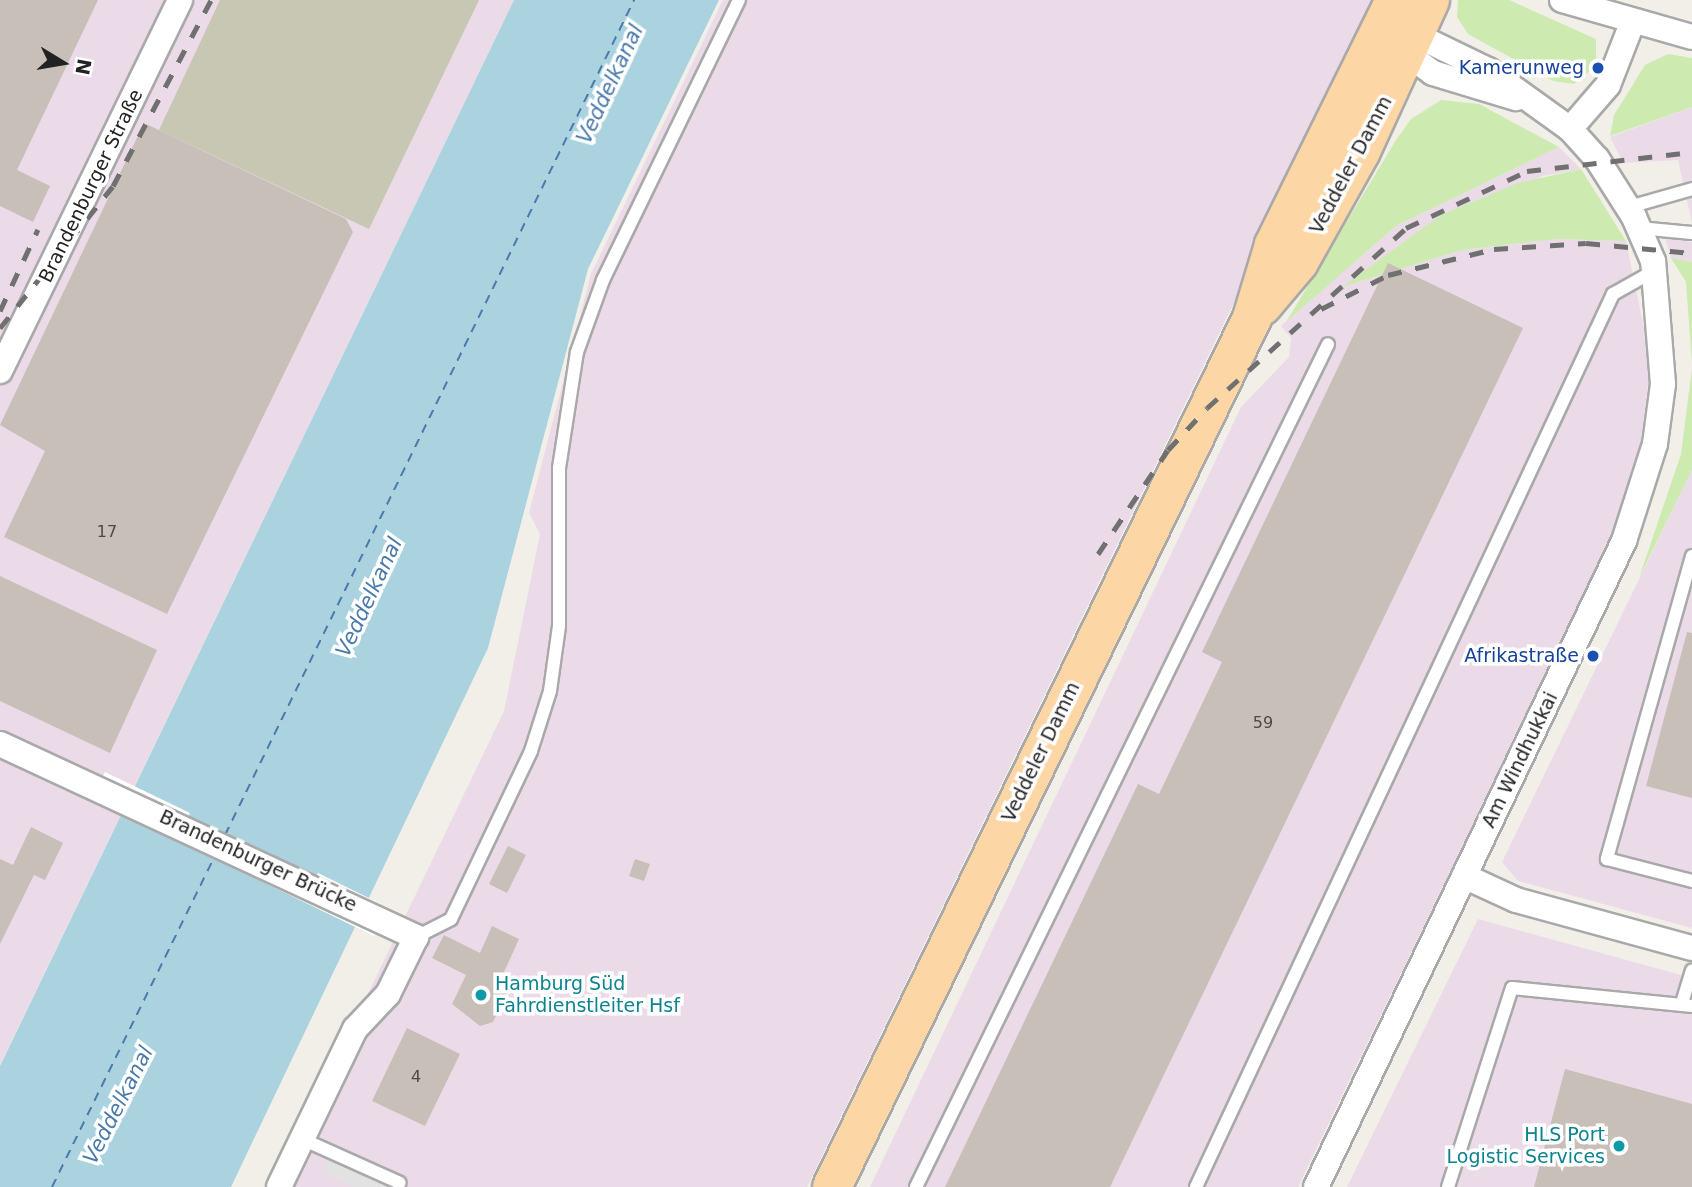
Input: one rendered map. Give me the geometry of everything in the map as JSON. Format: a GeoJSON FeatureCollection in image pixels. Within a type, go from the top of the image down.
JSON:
{"type":"FeatureCollection","features":[{"type":"Feature","properties":{"kind":"main road","name":"Veddeler Damm"},"geometry":{"type":"LineString","coordinates":[[832,1187],[1252,318],[1299,262],[1400,28],[1430,0]]}},
{"type":"Feature","properties":{"kind":"street","name":"Brandenburger Straße"},"geometry":{"type":"LineString","coordinates":[[0,370],[180,0]]}},
{"type":"Feature","properties":{"kind":"street"},"geometry":{"type":"LineString","coordinates":[[1562,0],[1692,37]]}},
{"type":"Feature","properties":{"kind":"street"},"geometry":{"type":"LineString","coordinates":[[1570,129],[1608,85],[1633,21]]}},
{"type":"Feature","properties":{"kind":"street","name":"Am Windhukkai"},"geometry":{"type":"LineString","coordinates":[[1315,1187],[1607,582],[1637,502],[1664,384],[1655,271],[1634,217],[1570,129],[1539,106],[1442,76],[1400,28]]}},
{"type":"Feature","properties":{"kind":"street","name":"Brandenburger Brücke"},"geometry":{"type":"LineString","coordinates":[[4,749],[98,787],[416,937]]}},
{"type":"Feature","properties":{"kind":"street"},"geometry":{"type":"LineString","coordinates":[[1464,876],[1516,900],[1692,948]]}},
{"type":"Feature","properties":{"kind":"street"},"geometry":{"type":"LineString","coordinates":[[281,1187],[355,1030],[388,995],[416,937]]}},
{"type":"Feature","properties":{"kind":"lane"},"geometry":{"type":"LineString","coordinates":[[416,937],[451,919],[531,751],[550,691],[559,626],[559,468],[577,352],[603,280],[740,0]]}},
{"type":"Feature","properties":{"kind":"lane"},"geometry":{"type":"LineString","coordinates":[[1634,217],[1692,189]]}},
{"type":"Feature","properties":{"kind":"lane"},"geometry":{"type":"LineString","coordinates":[[1634,217],[1692,233]]}},
{"type":"Feature","properties":{"kind":"lane"},"geometry":{"type":"LineString","coordinates":[[1196,1187],[1613,294],[1655,271]]}},
{"type":"Feature","properties":{"kind":"lane"},"geometry":{"type":"LineString","coordinates":[[916,1187],[1328,344]]}},
{"type":"Feature","properties":{"kind":"lane"},"geometry":{"type":"LineString","coordinates":[[1692,556],[1607,859],[1692,881]]}},
{"type":"Feature","properties":{"kind":"lane"},"geometry":{"type":"LineString","coordinates":[[1448,1187],[1512,988],[1687,1004],[1692,970]]}},
{"type":"Feature","properties":{"kind":"lane"},"geometry":{"type":"LineString","coordinates":[[302,1139],[400,1184]]}},
{"type":"Feature","properties":{"kind":"shaded area"},"geometry":{"type":"Polygon","coordinates":[[[0,0],[514,0],[0,1065],[0,0]]]}},
{"type":"Feature","properties":{"kind":"shaded area"},"geometry":{"type":"Polygon","coordinates":[[[220,0],[479,0],[369,229],[159,130],[220,0]]]}},
{"type":"Feature","properties":{"kind":"shaded area"},"geometry":{"type":"Polygon","coordinates":[[[723,0],[1380,0],[807,1187],[275,1187],[504,711],[540,534],[529,513],[591,274],[723,0]]]}},
{"type":"Feature","properties":{"kind":"shaded area"},"geometry":{"type":"Polygon","coordinates":[[[1692,107],[1692,223],[1678,160],[1623,163],[1610,137],[1692,107]]]}},
{"type":"Feature","properties":{"kind":"shaded area"},"geometry":{"type":"Polygon","coordinates":[[[1559,147],[1581,169],[1542,176],[1345,286],[1462,250],[1557,239],[1626,241],[1651,362],[1640,447],[1617,525],[1298,1187],[870,1187],[1241,407],[1289,357],[1291,338],[1281,326],[1396,226],[1559,147]]]}},
{"type":"Feature","properties":{"kind":"shaded area"},"geometry":{"type":"Polygon","coordinates":[[[1665,238],[1692,242],[1692,262],[1671,258],[1665,238]]]}},
{"type":"Feature","properties":{"kind":"shaded area"},"geometry":{"type":"Polygon","coordinates":[[[1692,470],[1692,928],[1518,881],[1502,862],[1692,470]]]}},
{"type":"Feature","properties":{"kind":"shaded area"},"geometry":{"type":"Polygon","coordinates":[[[1478,919],[1692,978],[1692,1187],[1347,1187],[1478,919]]]}},
{"type":"Feature","properties":{"kind":"shaded area"},"geometry":{"type":"Polygon","coordinates":[[[329,1158],[388,1187],[353,1187],[322,1172],[329,1158]]]}},
{"type":"Feature","properties":{"kind":"green space"},"geometry":{"type":"Polygon","coordinates":[[[1458,0],[1509,0],[1596,39],[1596,66],[1574,84],[1553,81],[1468,34],[1457,17],[1458,0]]]}},
{"type":"Feature","properties":{"kind":"green space"},"geometry":{"type":"Polygon","coordinates":[[[1668,54],[1692,58],[1692,107],[1610,136],[1614,115],[1645,65],[1668,54]]]}},
{"type":"Feature","properties":{"kind":"green space"},"geometry":{"type":"Polygon","coordinates":[[[1441,100],[1479,104],[1559,147],[1396,226],[1286,322],[1396,140],[1411,119],[1441,100]]]}},
{"type":"Feature","properties":{"kind":"green space"},"geometry":{"type":"Polygon","coordinates":[[[1581,169],[1626,241],[1557,239],[1462,250],[1342,287],[1441,215],[1518,183],[1581,169]]]}},
{"type":"Feature","properties":{"kind":"green space"},"geometry":{"type":"Polygon","coordinates":[[[1671,258],[1692,262],[1692,364],[1686,282],[1671,258]]]}},
{"type":"Feature","properties":{"kind":"green space"},"geometry":{"type":"Polygon","coordinates":[[[1692,368],[1692,470],[1639,578],[1681,454],[1692,368]]]}},
{"type":"Feature","properties":{"kind":"water","name":"Veddelkanal"},"geometry":{"type":"Polygon","coordinates":[[[514,0],[719,0],[588,269],[488,648],[231,1187],[0,1187],[0,1066],[514,0]]]}},
{"type":"Feature","properties":{"kind":"pier"},"geometry":{"type":"Polygon","coordinates":[[[105,772],[190,813],[186,821],[313,883],[318,873],[387,907],[374,936],[92,799],[105,772]]]}},
{"type":"Feature","properties":{"kind":"building"},"geometry":{"type":"Polygon","coordinates":[[[0,0],[98,0],[17,170],[50,186],[33,222],[0,206],[0,0]]]}},
{"type":"Feature","properties":{"kind":"building"},"geometry":{"type":"Polygon","coordinates":[[[144,123],[346,219],[353,232],[167,614],[4,537],[45,451],[0,425],[144,123]]]}},
{"type":"Feature","properties":{"kind":"building"},"geometry":{"type":"Polygon","coordinates":[[[1388,263],[1523,328],[1110,1187],[945,1187],[1138,784],[1159,794],[1222,662],[1202,652],[1388,263]]]}},
{"type":"Feature","properties":{"kind":"building"},"geometry":{"type":"Polygon","coordinates":[[[0,576],[157,650],[110,753],[0,701],[0,576]]]}},
{"type":"Feature","properties":{"kind":"building"},"geometry":{"type":"Polygon","coordinates":[[[1687,632],[1692,633],[1692,798],[1646,786],[1687,632]]]}},
{"type":"Feature","properties":{"kind":"building"},"geometry":{"type":"Polygon","coordinates":[[[31,827],[63,843],[45,880],[34,875],[0,944],[0,859],[13,865],[31,827]]]}},
{"type":"Feature","properties":{"kind":"building"},"geometry":{"type":"Polygon","coordinates":[[[508,846],[526,855],[507,893],[489,884],[508,846]]]}},
{"type":"Feature","properties":{"kind":"building"},"geometry":{"type":"Polygon","coordinates":[[[635,859],[650,864],[644,881],[629,876],[635,859]]]}},
{"type":"Feature","properties":{"kind":"building"},"geometry":{"type":"Polygon","coordinates":[[[492,926],[519,939],[504,972],[510,987],[493,1022],[480,1026],[452,1004],[466,975],[432,958],[444,935],[480,953],[492,926]]]}},
{"type":"Feature","properties":{"kind":"building"},"geometry":{"type":"Polygon","coordinates":[[[407,1028],[460,1054],[425,1126],[372,1101],[407,1028]]]}},
{"type":"Feature","properties":{"kind":"building","name":"HLS Port Logistic Services"},"geometry":{"type":"Polygon","coordinates":[[[1565,1069],[1692,1104],[1692,1187],[1534,1187],[1565,1069]]]}},
{"type":"Feature","properties":{"kind":"ferry route"},"geometry":{"type":"LineString","coordinates":[[225,835],[634,0]]}},
{"type":"Feature","properties":{"kind":"ferry route"},"geometry":{"type":"LineString","coordinates":[[52,1187],[215,856]]}},
{"type":"Feature","properties":{"kind":"railway"},"geometry":{"type":"LineString","coordinates":[[0,328],[113,186],[211,0]]}},
{"type":"Feature","properties":{"kind":"railway"},"geometry":{"type":"LineString","coordinates":[[1098,554],[1168,450],[1207,408],[1406,228],[1527,171],[1692,152]]}},
{"type":"Feature","properties":{"kind":"railway"},"geometry":{"type":"LineString","coordinates":[[0,311],[38,229]]}},
{"type":"Feature","properties":{"kind":"railway"},"geometry":{"type":"LineString","coordinates":[[1321,309],[1388,275],[1494,249],[1586,243],[1692,253]]}},
{"type":"Feature","properties":{"kind":"place","name":"Kamerunweg"},"geometry":{"type":"Point","coordinates":[1598,68]}},
{"type":"Feature","properties":{"kind":"place","name":"Afrikastraße"},"geometry":{"type":"Point","coordinates":[1593,656]}},
{"type":"Feature","properties":{"kind":"place","name":"Hamburg Süd Fahrdienstleiter Hsf"},"geometry":{"type":"Point","coordinates":[481,995]}},
{"type":"Feature","properties":{"kind":"place","name":"HLS Port Logistic Services"},"geometry":{"type":"Point","coordinates":[1619,1146]}}]}
